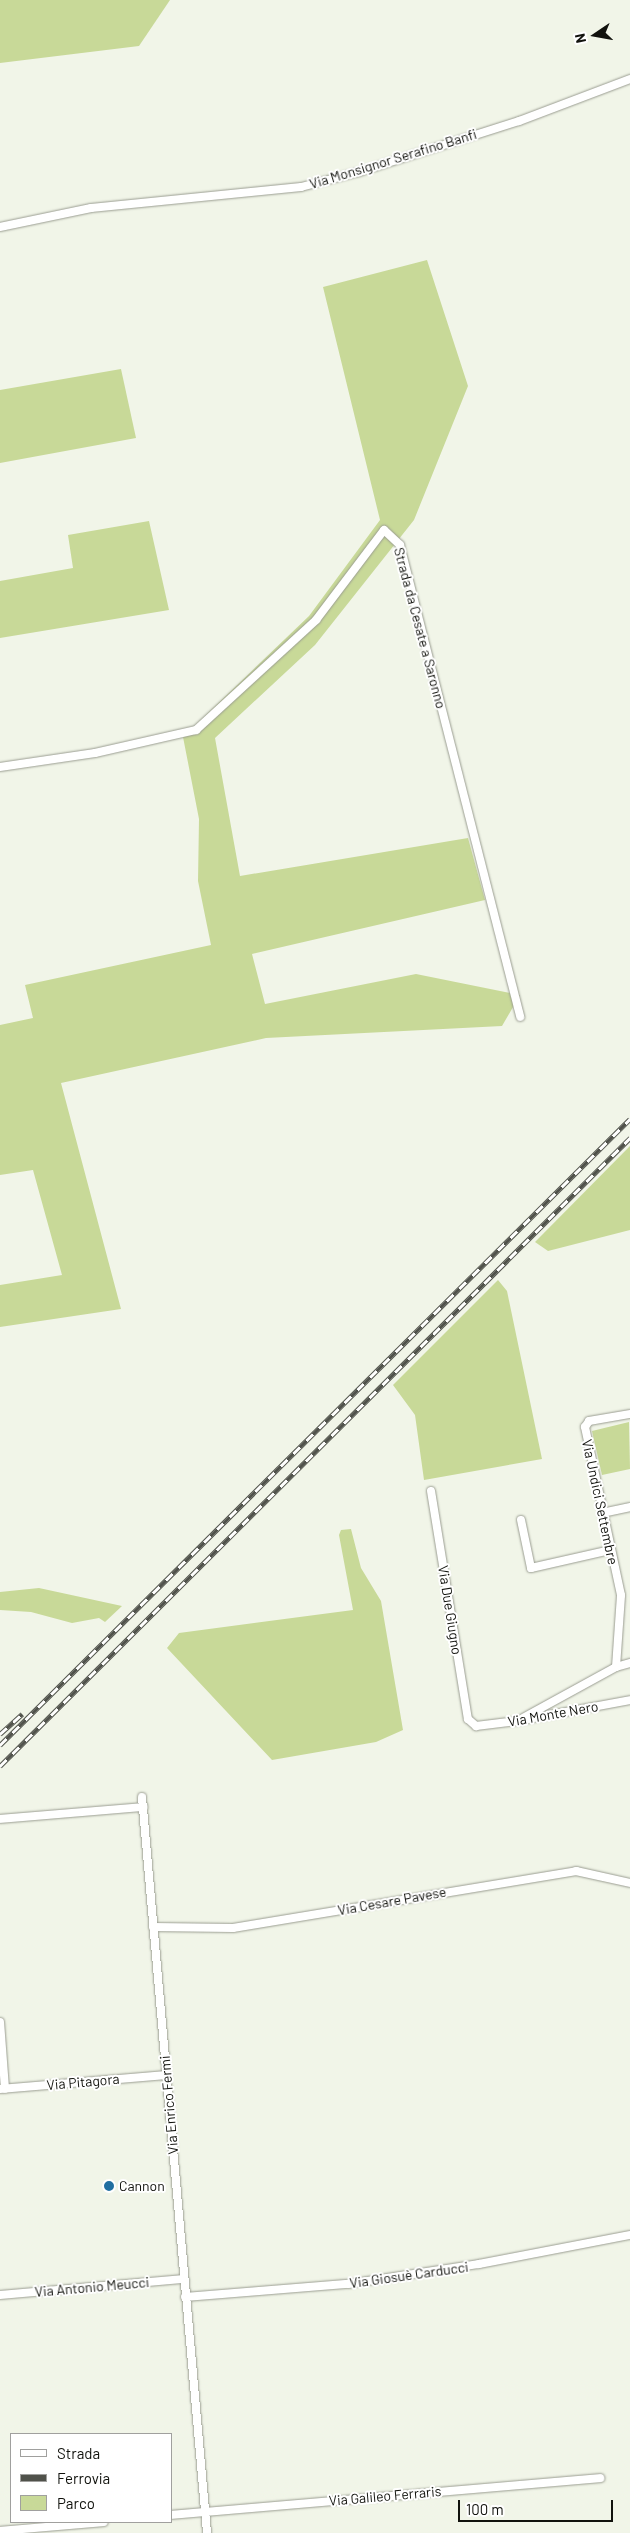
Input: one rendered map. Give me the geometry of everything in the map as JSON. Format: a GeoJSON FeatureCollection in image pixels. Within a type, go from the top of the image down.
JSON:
{"type":"FeatureCollection","features":[{"type":"Feature","properties":{"kind":"street","name":"Via Monsignor Serafino Banfi"},"geometry":{"type":"LineString","coordinates":[[0,227],[92,208],[301,187],[359,172],[519,120],[630,80]]}},
{"type":"Feature","properties":{"kind":"street","name":"Strada da Cesate a Saronno"},"geometry":{"type":"LineString","coordinates":[[0,767],[95,753],[196,730],[316,620],[384,530],[400,545],[520,1017]]}},
{"type":"Feature","properties":{"kind":"street","name":"Via Undici Settembre"},"geometry":{"type":"LineString","coordinates":[[616,1667],[621,1595],[584,1427],[589,1421],[630,1414]]}},
{"type":"Feature","properties":{"kind":"street","name":"Via Due Giugno"},"geometry":{"type":"LineString","coordinates":[[431,1491],[468,1719],[476,1726]]}},
{"type":"Feature","properties":{"kind":"street"},"geometry":{"type":"LineString","coordinates":[[602,1513],[630,1507]]}},
{"type":"Feature","properties":{"kind":"street"},"geometry":{"type":"LineString","coordinates":[[521,1520],[531,1568],[611,1550]]}},
{"type":"Feature","properties":{"kind":"street"},"geometry":{"type":"LineString","coordinates":[[621,1595],[630,1593]]}},
{"type":"Feature","properties":{"kind":"street"},"geometry":{"type":"LineString","coordinates":[[517,1721],[616,1667],[630,1663]]}},
{"type":"Feature","properties":{"kind":"street","name":"Via Monte Nero"},"geometry":{"type":"LineString","coordinates":[[476,1726],[517,1721],[630,1700]]}},
{"type":"Feature","properties":{"kind":"street","name":"Via Enrico Fermi"},"geometry":{"type":"LineString","coordinates":[[142,1797],[207,2533]]}},
{"type":"Feature","properties":{"kind":"street"},"geometry":{"type":"LineString","coordinates":[[0,1819],[143,1807]]}},
{"type":"Feature","properties":{"kind":"street","name":"Via Cesare Pavese"},"geometry":{"type":"LineString","coordinates":[[153,1927],[233,1928],[576,1872],[630,1882]]}},
{"type":"Feature","properties":{"kind":"street"},"geometry":{"type":"LineString","coordinates":[[0,2022],[3,2089]]}},
{"type":"Feature","properties":{"kind":"street","name":"Via Pitagora"},"geometry":{"type":"LineString","coordinates":[[3,2089],[166,2075]]}},
{"type":"Feature","properties":{"kind":"street","name":"Via Giosuè Carducci"},"geometry":{"type":"LineString","coordinates":[[186,2296],[348,2284],[479,2264],[630,2235]]}},
{"type":"Feature","properties":{"kind":"street","name":"Via Antonio Meucci"},"geometry":{"type":"LineString","coordinates":[[0,2295],[184,2279]]}},
{"type":"Feature","properties":{"kind":"street","name":"Via Galileo Ferraris"},"geometry":{"type":"LineString","coordinates":[[172,2516],[600,2478]]}},
{"type":"Feature","properties":{"kind":"street"},"geometry":{"type":"LineString","coordinates":[[0,2532],[94,2523]]}},
{"type":"Feature","properties":{"kind":"green space"},"geometry":{"type":"Polygon","coordinates":[[[0,0],[170,0],[139,46],[0,63],[0,0]]]}},
{"type":"Feature","properties":{"kind":"green space"},"geometry":{"type":"Polygon","coordinates":[[[427,260],[468,386],[414,520],[315,645],[215,738],[240,876],[468,838],[485,900],[252,954],[265,1004],[416,974],[520,995],[502,1026],[266,1038],[61,1083],[121,1309],[0,1327],[0,1285],[62,1275],[33,1170],[0,1175],[0,1025],[33,1018],[25,985],[211,945],[198,881],[199,819],[183,737],[309,616],[380,520],[323,287],[427,260]]]}},
{"type":"Feature","properties":{"kind":"green space"},"geometry":{"type":"Polygon","coordinates":[[[121,369],[136,438],[0,463],[0,390],[121,369]]]}},
{"type":"Feature","properties":{"kind":"green space"},"geometry":{"type":"Polygon","coordinates":[[[149,521],[169,610],[0,638],[0,581],[73,568],[68,535],[149,521]]]}},
{"type":"Feature","properties":{"kind":"green space"},"geometry":{"type":"Polygon","coordinates":[[[630,1146],[630,1230],[548,1251],[535,1242],[630,1146]]]}},
{"type":"Feature","properties":{"kind":"green space"},"geometry":{"type":"Polygon","coordinates":[[[498,1280],[507,1291],[542,1459],[424,1480],[415,1415],[393,1385],[498,1280]]]}},
{"type":"Feature","properties":{"kind":"green space"},"geometry":{"type":"Polygon","coordinates":[[[629,1422],[630,1469],[602,1475],[592,1431],[629,1422]]]}},
{"type":"Feature","properties":{"kind":"green space"},"geometry":{"type":"Polygon","coordinates":[[[351,1529],[361,1568],[381,1601],[403,1730],[376,1742],[272,1760],[167,1648],[179,1633],[353,1610],[339,1535],[341,1530],[351,1529]]]}},
{"type":"Feature","properties":{"kind":"green space"},"geometry":{"type":"Polygon","coordinates":[[[39,1588],[122,1606],[105,1622],[99,1618],[72,1623],[31,1612],[0,1610],[0,1592],[39,1588]]]}},
{"type":"Feature","properties":{"kind":"railway"},"geometry":{"type":"LineString","coordinates":[[0,1745],[630,1119]]}},
{"type":"Feature","properties":{"kind":"railway"},"geometry":{"type":"LineString","coordinates":[[0,1766],[630,1138]]}},
{"type":"Feature","properties":{"kind":"railway"},"geometry":{"type":"LineString","coordinates":[[0,1734],[22,1714]]}},
{"type":"Feature","properties":{"kind":"place","name":"Cannon"},"geometry":{"type":"Point","coordinates":[109,2186]}}]}
